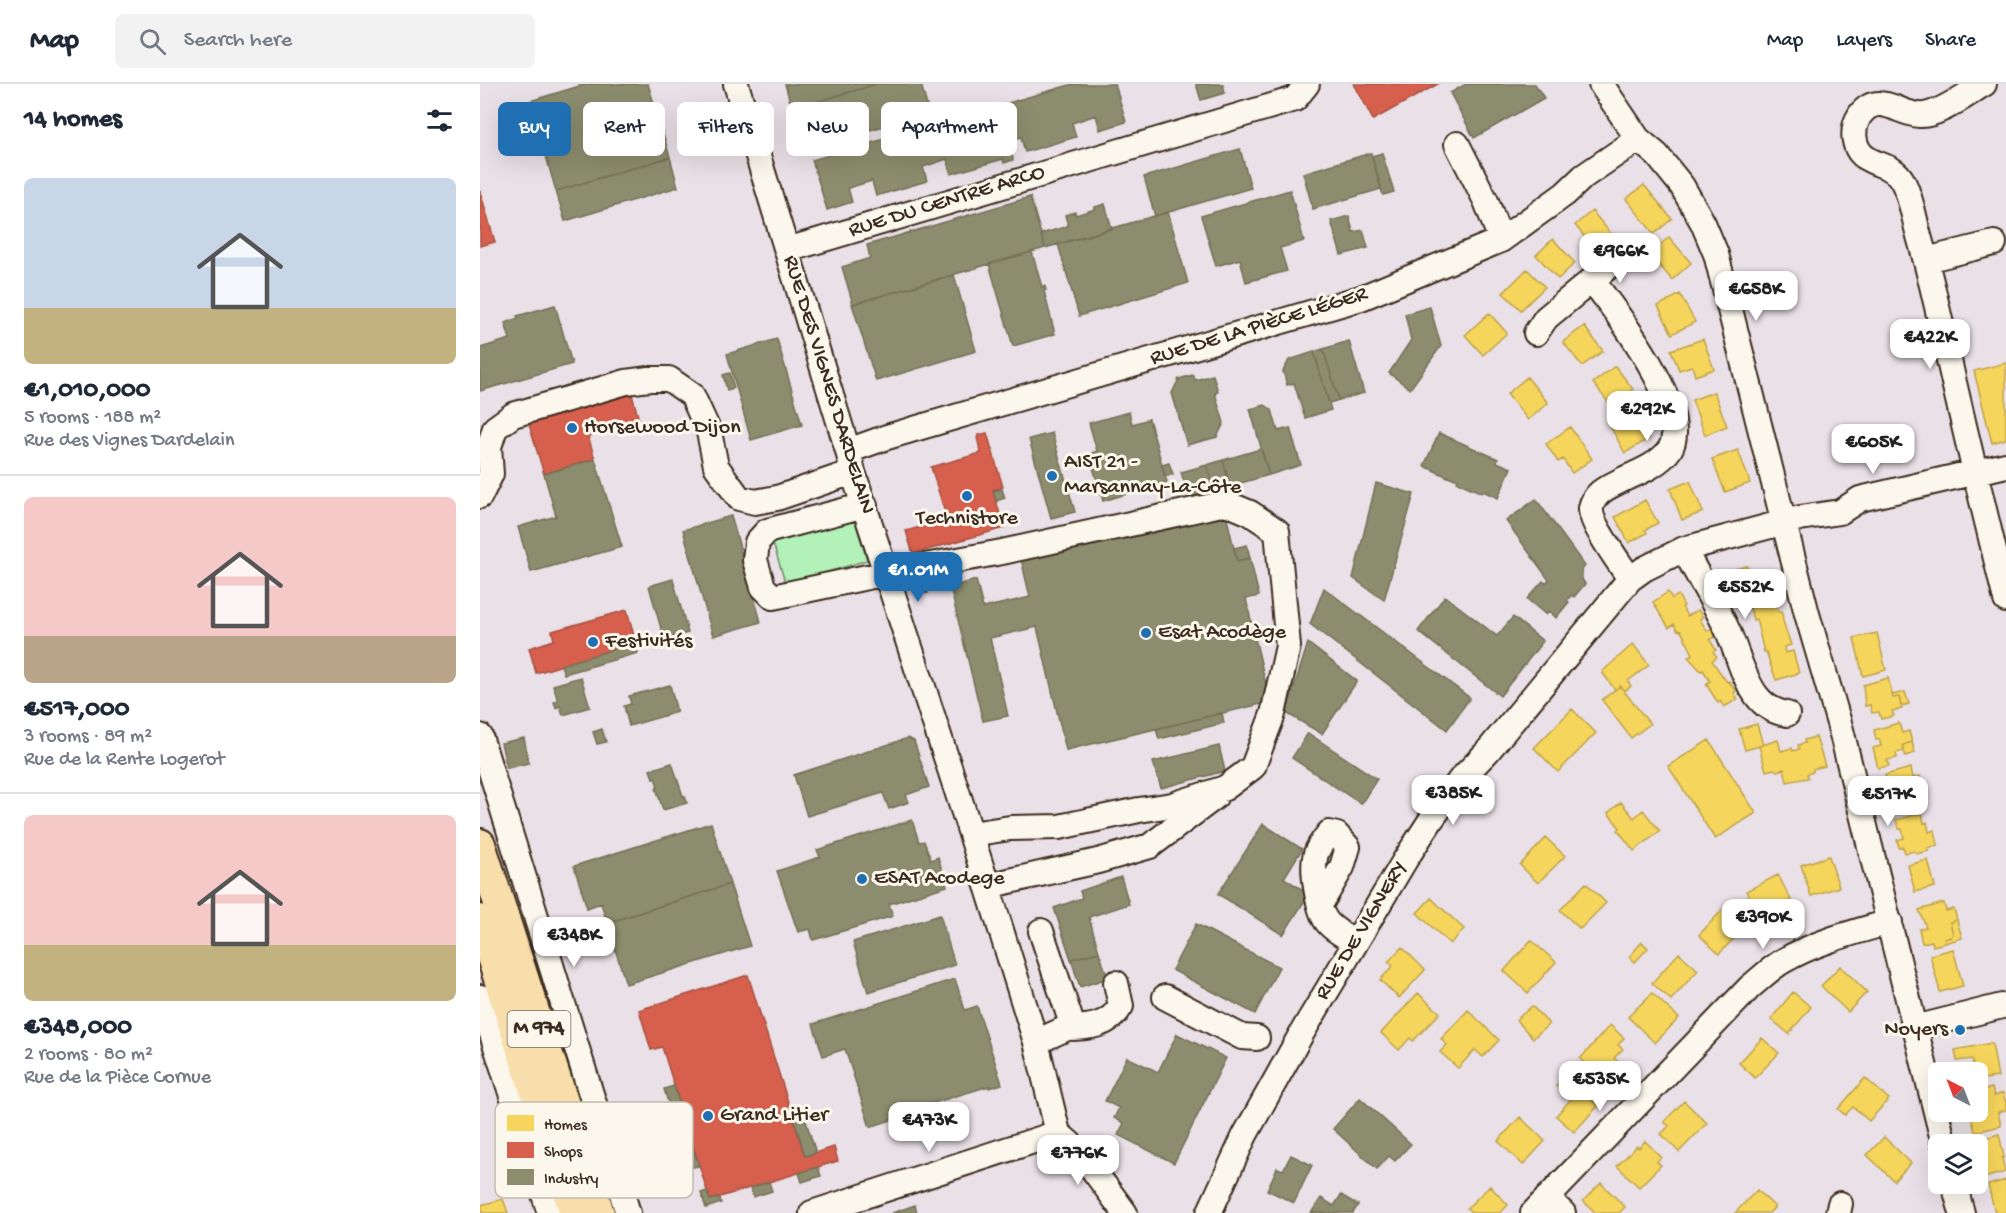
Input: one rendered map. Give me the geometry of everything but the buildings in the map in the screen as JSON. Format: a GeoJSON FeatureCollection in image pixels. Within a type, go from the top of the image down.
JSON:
{"type":"FeatureCollection","features":[{"type":"Feature","properties":{"kind":"main road","name":"M 974"},"geometry":{"type":"LineString","coordinates":[[480,844],[563,1102]]}},
{"type":"Feature","properties":{"kind":"main road","name":"M 974"},"geometry":{"type":"LineString","coordinates":[[480,920],[539,1102]]}},
{"type":"Feature","properties":{"kind":"main road","name":"M 974"},"geometry":{"type":"LineString","coordinates":[[570,1198],[575,1213]]}},
{"type":"Feature","properties":{"kind":"main road","name":"M 974"},"geometry":{"type":"LineString","coordinates":[[594,1198],[599,1213]]}},
{"type":"Feature","properties":{"kind":"street","name":"RUE DES VIGNES DARDELAIN"},"geometry":{"type":"LineString","coordinates":[[736,84],[886,573],[1036,1042],[1058,1133]]}},
{"type":"Feature","properties":{"kind":"street","name":"RUE DU CENTRE ARCO"},"geometry":{"type":"LineString","coordinates":[[787,250],[1295,99],[1307,84]]}},
{"type":"Feature","properties":{"kind":"street"},"geometry":{"type":"LineString","coordinates":[[1602,84],[1638,140],[1657,155],[1676,178],[1694,205],[1716,254],[1807,614],[1842,730],[1942,1134]]}},
{"type":"Feature","properties":{"kind":"street"},"geometry":{"type":"LineString","coordinates":[[1984,84],[1943,108],[1921,116],[1889,104],[1870,107],[1861,113],[1855,125],[1854,136],[1861,154],[1888,167],[1902,178],[1926,260],[1974,472],[2006,600]]}},
{"type":"Feature","properties":{"kind":"street","name":"RUE DE LA PIÈCE LÉGER"},"geometry":{"type":"LineString","coordinates":[[480,496],[490,474],[489,447],[495,428],[513,415],[626,382],[669,379],[692,395],[709,432],[716,466],[739,498],[755,502],[777,498],[851,461],[886,437],[1361,298],[1501,240],[1565,194],[1584,176],[1638,140]]}},
{"type":"Feature","properties":{"kind":"street"},"geometry":{"type":"LineString","coordinates":[[1457,144],[1486,201],[1501,240]]}},
{"type":"Feature","properties":{"kind":"street"},"geometry":{"type":"LineString","coordinates":[[1926,260],[1994,243]]}},
{"type":"Feature","properties":{"kind":"street"},"geometry":{"type":"LineString","coordinates":[[1536,333],[1546,318],[1622,256]]}},
{"type":"Feature","properties":{"kind":"street"},"geometry":{"type":"LineString","coordinates":[[1592,280],[1640,346],[1660,384],[1673,422],[1674,437],[1670,448],[1662,457],[1650,466],[1604,489],[1596,497],[1592,506],[1593,521],[1630,579]]}},
{"type":"Feature","properties":{"kind":"street","name":"RUE DE VIGNERY"},"geometry":{"type":"LineString","coordinates":[[1209,1213],[1245,1135],[1303,1031],[1410,852],[1460,780],[1487,752],[1630,579],[1644,569],[1684,549],[1784,522],[1840,512],[1860,500],[2006,465]]}},
{"type":"Feature","properties":{"kind":"street"},"geometry":{"type":"LineString","coordinates":[[865,505],[767,531],[757,542],[755,560],[763,587],[773,597],[1002,552],[1226,503],[1250,513],[1276,531],[1288,646],[1273,714],[1253,768],[1150,846],[1098,861],[987,886]]}},
{"type":"Feature","properties":{"kind":"street"},"geometry":{"type":"LineString","coordinates":[[1684,549],[1727,630],[1739,664],[1756,695],[1767,707],[1787,714]]}},
{"type":"Feature","properties":{"kind":"street"},"geometry":{"type":"LineString","coordinates":[[480,736],[594,1102]]}},
{"type":"Feature","properties":{"kind":"street"},"geometry":{"type":"LineString","coordinates":[[971,834],[1010,828],[1059,827],[1172,805],[1226,788]]}},
{"type":"Feature","properties":{"kind":"street"},"geometry":{"type":"LineString","coordinates":[[1320,905],[1325,918],[1336,930],[1355,942]]}},
{"type":"Feature","properties":{"kind":"street"},"geometry":{"type":"LineString","coordinates":[[1547,1208],[1750,987],[1766,973],[1806,950],[1890,922]]}},
{"type":"Feature","properties":{"kind":"street"},"geometry":{"type":"LineString","coordinates":[[1041,931],[1070,1018],[1068,1028]]}},
{"type":"Feature","properties":{"kind":"street"},"geometry":{"type":"LineString","coordinates":[[480,977],[482,984],[480,997],[514,1102]]}},
{"type":"Feature","properties":{"kind":"street"},"geometry":{"type":"LineString","coordinates":[[1036,1042],[1068,1028],[1097,1026],[1115,1017],[1121,1006],[1116,983]]}},
{"type":"Feature","properties":{"kind":"street"},"geometry":{"type":"LineString","coordinates":[[1165,997],[1242,1036],[1257,1038]]}},
{"type":"Feature","properties":{"kind":"street"},"geometry":{"type":"LineString","coordinates":[[1916,1028],[2002,1006]]}},
{"type":"Feature","properties":{"kind":"street"},"geometry":{"type":"LineString","coordinates":[[812,1213],[1058,1133],[1080,1152],[1125,1213]]}},
{"type":"Feature","properties":{"kind":"street"},"geometry":{"type":"LineString","coordinates":[[1957,1194],[1962,1213]]}},
{"type":"Feature","properties":{"kind":"street"},"geometry":{"type":"LineString","coordinates":[[545,1198],[550,1213]]}},
{"type":"Feature","properties":{"kind":"street"},"geometry":{"type":"LineString","coordinates":[[623,1198],[628,1213]]}},
{"type":"Feature","properties":{"kind":"green space"},"geometry":{"type":"Polygon","coordinates":[[[854,518],[867,560],[786,585],[773,543],[854,518]]]}},
{"type":"Feature","properties":{"kind":"place","name":"Horsewood Dijon"},"geometry":{"type":"Point","coordinates":[572,428]}},
{"type":"Feature","properties":{"kind":"place","name":"AIST 21 - Marsannay-La-Côte"},"geometry":{"type":"Point","coordinates":[1052,476]}},
{"type":"Feature","properties":{"kind":"place","name":"Technistore"},"geometry":{"type":"Point","coordinates":[967,496]}},
{"type":"Feature","properties":{"kind":"place","name":"Esat Acodège"},"geometry":{"type":"Point","coordinates":[1146,633]}},
{"type":"Feature","properties":{"kind":"place","name":"Festivités"},"geometry":{"type":"Point","coordinates":[593,642]}},
{"type":"Feature","properties":{"kind":"place","name":"ESAT Acodege"},"geometry":{"type":"Point","coordinates":[862,879]}},
{"type":"Feature","properties":{"kind":"place","name":"Noyers"},"geometry":{"type":"Point","coordinates":[1960,1030]}},
{"type":"Feature","properties":{"kind":"place","name":"Grand Litier"},"geometry":{"type":"Point","coordinates":[708,1116]}}]}
